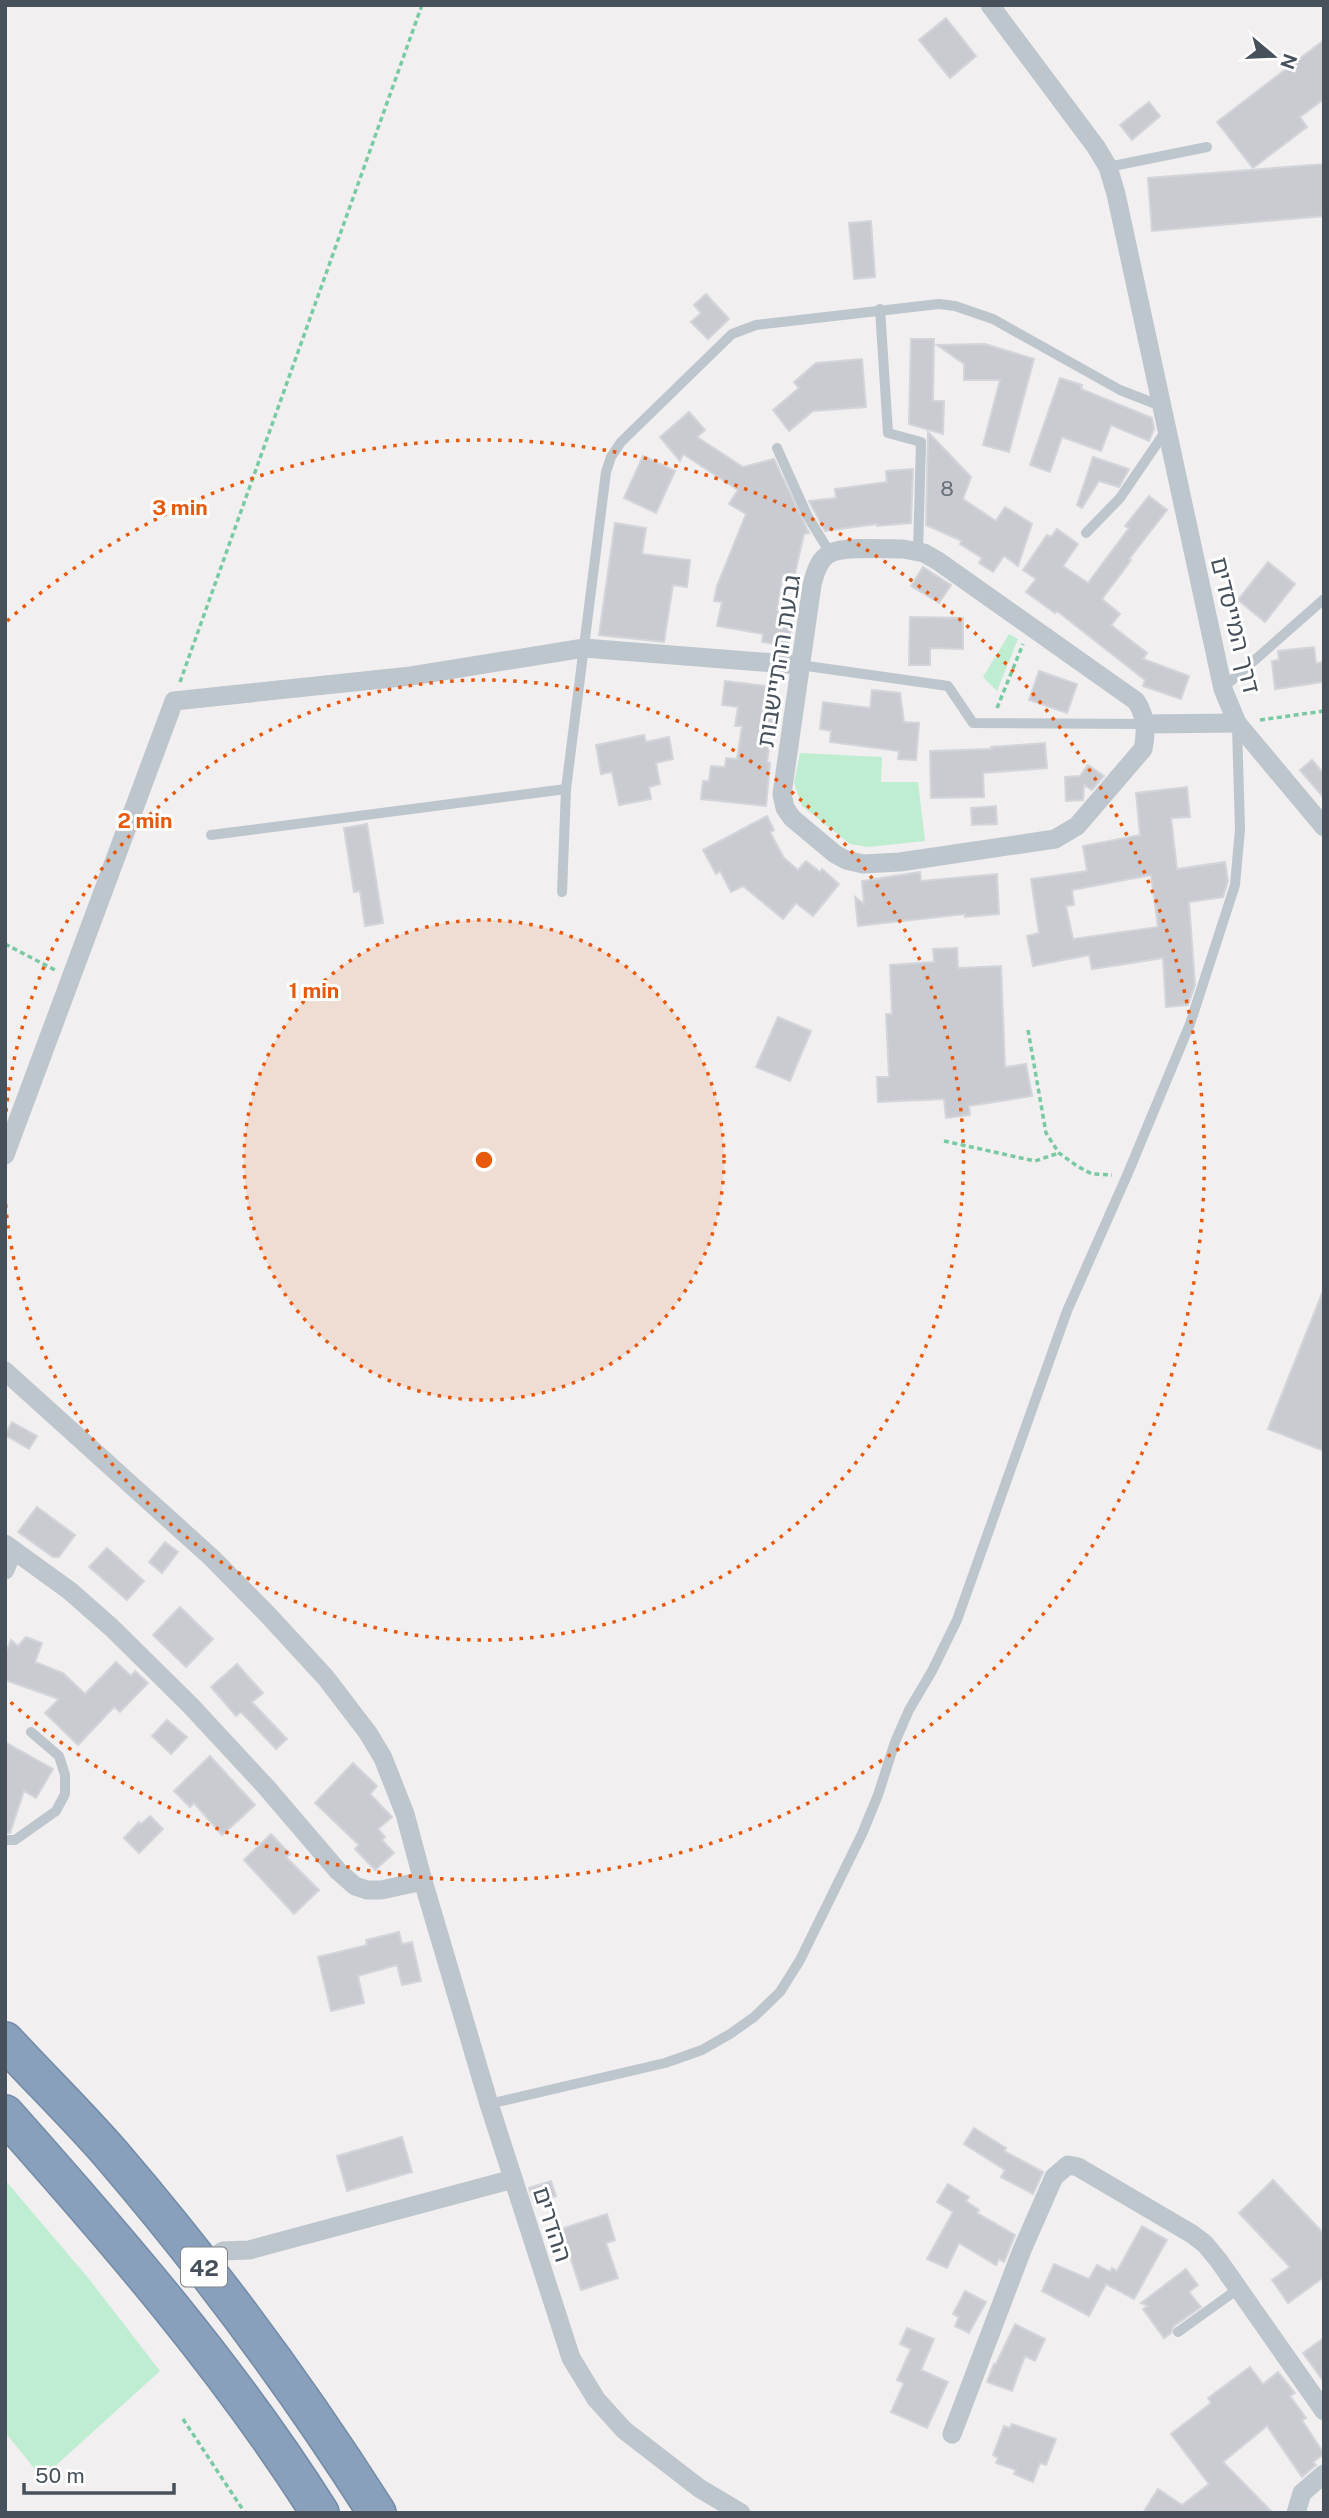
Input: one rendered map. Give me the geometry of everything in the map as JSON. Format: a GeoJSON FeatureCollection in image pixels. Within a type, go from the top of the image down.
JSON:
{"type":"FeatureCollection","features":[{"type":"Feature","properties":{"kind":"highway","name":"42"},"geometry":{"type":"LineString","coordinates":[[5,2041],[110,2153],[201,2265],[320,2423],[377,2513]]}},
{"type":"Feature","properties":{"kind":"highway","name":"42"},"geometry":{"type":"LineString","coordinates":[[5,2114],[116,2239],[202,2347],[286,2460],[320,2513]]}},
{"type":"Feature","properties":{"kind":"street","name":"דרך המייסדים"},"geometry":{"type":"LineString","coordinates":[[990,5],[1108,167],[1223,689],[1237,723],[1324,827]]}},
{"type":"Feature","properties":{"kind":"street","name":"גבעת ההתיישבות"},"geometry":{"type":"LineString","coordinates":[[903,549],[938,561],[1136,701],[1144,714],[1143,749],[1077,826],[1055,839],[900,862],[863,864],[835,854],[792,818],[785,808],[782,794],[812,585],[817,566],[830,553],[842,550],[903,549]]}},
{"type":"Feature","properties":{"kind":"street"},"geometry":{"type":"LineString","coordinates":[[5,1155],[174,701],[411,676],[584,648],[800,665]]}},
{"type":"Feature","properties":{"kind":"street"},"geometry":{"type":"LineString","coordinates":[[1145,724],[1237,723]]}},
{"type":"Feature","properties":{"kind":"street","name":"ההדרים"},"geometry":{"type":"LineString","coordinates":[[5,1371],[212,1558],[270,1616],[326,1678],[368,1733],[383,1758],[405,1814],[422,1881],[489,2104],[571,2358],[596,2399],[624,2430],[699,2488],[740,2513]]}},
{"type":"Feature","properties":{"kind":"street"},"geometry":{"type":"LineString","coordinates":[[5,1570],[9,1547],[70,1591],[112,1628],[171,1686],[267,1788],[338,1871],[355,1886],[367,1890],[381,1890],[422,1881]]}},
{"type":"Feature","properties":{"kind":"street"},"geometry":{"type":"LineString","coordinates":[[952,2434],[1022,2250],[1054,2177],[1068,2165],[1078,2167],[1205,2244],[1324,2411]]}},
{"type":"Feature","properties":{"kind":"street"},"geometry":{"type":"LineString","coordinates":[[201,2265],[223,2251],[249,2250],[513,2179]]}},
{"type":"Feature","properties":{"kind":"street"},"geometry":{"type":"LineString","coordinates":[[1296,2513],[1302,2493],[1324,2474]]}},
{"type":"Feature","properties":{"kind":"lane"},"geometry":{"type":"LineString","coordinates":[[1108,167],[1207,146]]}},
{"type":"Feature","properties":{"kind":"lane"},"geometry":{"type":"LineString","coordinates":[[562,892],[566,789],[606,472],[611,457],[621,442],[732,334],[756,325],[880,309],[939,304],[955,306],[977,312],[1120,390],[1162,406]]}},
{"type":"Feature","properties":{"kind":"lane"},"geometry":{"type":"LineString","coordinates":[[880,309],[888,433],[921,442],[918,552]]}},
{"type":"Feature","properties":{"kind":"lane"},"geometry":{"type":"LineString","coordinates":[[1086,533],[1120,498],[1167,430]]}},
{"type":"Feature","properties":{"kind":"lane"},"geometry":{"type":"LineString","coordinates":[[777,448],[807,515],[830,553]]}},
{"type":"Feature","properties":{"kind":"lane"},"geometry":{"type":"LineString","coordinates":[[1223,689],[1324,599]]}},
{"type":"Feature","properties":{"kind":"lane"},"geometry":{"type":"LineString","coordinates":[[800,665],[948,686],[974,723],[1145,724]]}},
{"type":"Feature","properties":{"kind":"lane"},"geometry":{"type":"LineString","coordinates":[[489,2104],[665,2063],[702,2050],[754,2017],[780,1992],[800,1960],[862,1833],[909,1710],[957,1620],[1067,1311],[1190,1024],[1235,885],[1240,829],[1237,723]]}},
{"type":"Feature","properties":{"kind":"lane"},"geometry":{"type":"LineString","coordinates":[[211,835],[566,789]]}},
{"type":"Feature","properties":{"kind":"lane"},"geometry":{"type":"LineString","coordinates":[[5,1840],[15,1840],[56,1811],[65,1794],[65,1775],[60,1756],[32,1732]]}},
{"type":"Feature","properties":{"kind":"lane"},"geometry":{"type":"LineString","coordinates":[[1178,2332],[1238,2289]]}},
{"type":"Feature","properties":{"kind":"path"},"geometry":{"type":"LineString","coordinates":[[174,701],[422,5]]}},
{"type":"Feature","properties":{"kind":"path"},"geometry":{"type":"LineString","coordinates":[[991,723],[1030,626]]}},
{"type":"Feature","properties":{"kind":"path"},"geometry":{"type":"LineString","coordinates":[[1237,723],[1324,711]]}},
{"type":"Feature","properties":{"kind":"path"},"geometry":{"type":"LineString","coordinates":[[5,944],[72,978]]}},
{"type":"Feature","properties":{"kind":"path"},"geometry":{"type":"LineString","coordinates":[[1028,1030],[1045,1133],[1059,1153],[1092,1174],[1128,1173]]}},
{"type":"Feature","properties":{"kind":"path"},"geometry":{"type":"LineString","coordinates":[[944,1141],[1035,1161],[1059,1153]]}},
{"type":"Feature","properties":{"kind":"path"},"geometry":{"type":"LineString","coordinates":[[184,2419],[245,2513]]}},
{"type":"Feature","properties":{"kind":"green space"},"geometry":{"type":"Polygon","coordinates":[[[1009,634],[1018,639],[997,691],[983,677],[1009,634]]]}},
{"type":"Feature","properties":{"kind":"green space"},"geometry":{"type":"Polygon","coordinates":[[[800,753],[882,757],[881,782],[918,782],[925,841],[869,847],[850,844],[802,806],[794,783],[800,753]]]}},
{"type":"Feature","properties":{"kind":"green space"},"geometry":{"type":"Polygon","coordinates":[[[5,2180],[89,2279],[160,2371],[42,2478],[5,2432],[5,2180]]]}},
{"type":"Feature","properties":{"kind":"building"},"geometry":{"type":"Polygon","coordinates":[[[946,18],[976,56],[950,78],[919,40],[946,18]]]}},
{"type":"Feature","properties":{"kind":"building"},"geometry":{"type":"Polygon","coordinates":[[[1324,40],[1324,99],[1300,117],[1307,127],[1253,168],[1217,122],[1324,40]]]}},
{"type":"Feature","properties":{"kind":"building"},"geometry":{"type":"Polygon","coordinates":[[[1149,102],[1160,116],[1132,140],[1120,125],[1149,102]]]}},
{"type":"Feature","properties":{"kind":"building"},"geometry":{"type":"Polygon","coordinates":[[[1324,164],[1324,216],[1152,231],[1148,178],[1324,164]]]}},
{"type":"Feature","properties":{"kind":"building"},"geometry":{"type":"Polygon","coordinates":[[[871,221],[875,277],[854,279],[849,223],[871,221]]]}},
{"type":"Feature","properties":{"kind":"building"},"geometry":{"type":"Polygon","coordinates":[[[706,294],[729,319],[708,339],[691,322],[701,313],[694,305],[706,294]]]}},
{"type":"Feature","properties":{"kind":"building"},"geometry":{"type":"Polygon","coordinates":[[[911,339],[934,339],[933,401],[944,401],[943,434],[909,424],[911,339]]]}},
{"type":"Feature","properties":{"kind":"building"},"geometry":{"type":"Polygon","coordinates":[[[985,344],[1034,359],[1009,452],[983,445],[1000,380],[964,380],[964,364],[937,345],[985,344]]]}},
{"type":"Feature","properties":{"kind":"building"},"geometry":{"type":"Polygon","coordinates":[[[862,359],[866,407],[813,411],[789,431],[773,410],[799,388],[794,382],[816,363],[862,359]]]}},
{"type":"Feature","properties":{"kind":"building"},"geometry":{"type":"Polygon","coordinates":[[[1060,378],[1082,385],[1081,389],[1152,418],[1154,429],[1149,441],[1111,425],[1101,451],[1062,437],[1050,472],[1030,465],[1060,378]]]}},
{"type":"Feature","properties":{"kind":"building"},"geometry":{"type":"Polygon","coordinates":[[[689,412],[705,430],[697,437],[743,467],[774,459],[809,533],[804,534],[794,578],[783,575],[777,610],[793,612],[788,646],[762,642],[763,634],[717,626],[722,602],[714,601],[717,586],[746,514],[729,504],[738,490],[683,454],[680,461],[660,437],[689,412]]]}},
{"type":"Feature","properties":{"kind":"building"},"geometry":{"type":"Polygon","coordinates":[[[928,432],[971,477],[963,499],[996,521],[1005,507],[1032,524],[1018,566],[1004,556],[993,572],[979,563],[982,558],[960,544],[962,541],[926,525],[928,432]]]}},
{"type":"Feature","properties":{"kind":"building"},"geometry":{"type":"Polygon","coordinates":[[[643,456],[675,471],[656,513],[624,498],[643,456]]]}},
{"type":"Feature","properties":{"kind":"building"},"geometry":{"type":"Polygon","coordinates":[[[1093,457],[1129,469],[1119,487],[1099,481],[1082,508],[1077,505],[1093,457]]]}},
{"type":"Feature","properties":{"kind":"building"},"geometry":{"type":"Polygon","coordinates":[[[913,469],[911,523],[877,524],[825,531],[809,501],[836,498],[835,489],[887,482],[886,471],[913,469]]]}},
{"type":"Feature","properties":{"kind":"building"},"geometry":{"type":"Polygon","coordinates":[[[1149,496],[1167,510],[1102,599],[1120,614],[1111,625],[1147,653],[1143,659],[1189,676],[1181,699],[1143,686],[1145,680],[1057,611],[1055,613],[1026,592],[1036,579],[1023,570],[1047,535],[1051,537],[1057,529],[1078,544],[1063,566],[1088,583],[1129,528],[1125,526],[1149,496]]]}},
{"type":"Feature","properties":{"kind":"building"},"geometry":{"type":"Polygon","coordinates":[[[615,523],[646,528],[642,554],[690,560],[687,587],[673,585],[664,642],[599,635],[615,523]]]}},
{"type":"Feature","properties":{"kind":"building"},"geometry":{"type":"Polygon","coordinates":[[[1268,562],[1295,584],[1265,622],[1238,600],[1268,562]]]}},
{"type":"Feature","properties":{"kind":"building"},"geometry":{"type":"Polygon","coordinates":[[[923,567],[951,585],[939,603],[911,586],[923,567]]]}},
{"type":"Feature","properties":{"kind":"building"},"geometry":{"type":"Polygon","coordinates":[[[910,617],[963,618],[963,649],[930,648],[930,665],[909,665],[910,617]]]}},
{"type":"Feature","properties":{"kind":"building"},"geometry":{"type":"Polygon","coordinates":[[[1314,647],[1316,663],[1324,662],[1324,682],[1275,689],[1272,661],[1279,660],[1278,651],[1314,647]]]}},
{"type":"Feature","properties":{"kind":"building"},"geometry":{"type":"Polygon","coordinates":[[[1039,671],[1077,684],[1067,713],[1029,700],[1039,671]]]}},
{"type":"Feature","properties":{"kind":"building"},"geometry":{"type":"Polygon","coordinates":[[[725,681],[766,686],[762,717],[773,718],[767,762],[770,763],[766,806],[701,799],[703,781],[709,781],[711,766],[725,767],[726,758],[737,759],[742,726],[735,726],[738,707],[722,705],[725,681]]]}},
{"type":"Feature","properties":{"kind":"building"},"geometry":{"type":"Polygon","coordinates":[[[872,690],[900,693],[904,722],[919,723],[916,760],[898,759],[899,751],[830,742],[831,731],[820,729],[823,702],[870,708],[872,690]]]}},
{"type":"Feature","properties":{"kind":"building"},"geometry":{"type":"Polygon","coordinates":[[[644,735],[646,742],[669,737],[673,759],[656,763],[660,784],[649,787],[651,799],[619,805],[612,772],[601,774],[596,745],[644,735]]]}},
{"type":"Feature","properties":{"kind":"building"},"geometry":{"type":"Polygon","coordinates":[[[1045,743],[1047,768],[983,773],[984,797],[931,798],[930,751],[992,749],[991,747],[1045,743]]]}},
{"type":"Feature","properties":{"kind":"building"},"geometry":{"type":"Polygon","coordinates":[[[1312,760],[1324,774],[1324,798],[1300,770],[1312,760]]]}},
{"type":"Feature","properties":{"kind":"building"},"geometry":{"type":"Polygon","coordinates":[[[1088,765],[1104,776],[1092,790],[1084,785],[1083,800],[1066,801],[1065,777],[1080,776],[1088,765]]]}},
{"type":"Feature","properties":{"kind":"building"},"geometry":{"type":"Polygon","coordinates":[[[1187,787],[1190,817],[1171,818],[1177,869],[1225,862],[1228,881],[1223,897],[1189,902],[1195,985],[1188,1005],[1166,1007],[1163,958],[1092,969],[1089,955],[1033,966],[1027,936],[1039,933],[1031,879],[1087,871],[1083,846],[1140,835],[1136,793],[1187,787]],[[1151,875],[1072,890],[1074,905],[1066,906],[1073,939],[1158,927],[1151,875]]]}},
{"type":"Feature","properties":{"kind":"building"},"geometry":{"type":"Polygon","coordinates":[[[996,806],[997,824],[972,825],[971,808],[996,806]]]}},
{"type":"Feature","properties":{"kind":"building"},"geometry":{"type":"Polygon","coordinates":[[[767,816],[774,830],[770,832],[784,858],[798,870],[806,861],[820,872],[822,869],[839,884],[813,916],[796,903],[783,919],[743,886],[731,892],[720,871],[716,874],[703,850],[767,816]]]}},
{"type":"Feature","properties":{"kind":"building"},"geometry":{"type":"Polygon","coordinates":[[[367,824],[383,923],[365,926],[360,891],[354,892],[344,828],[367,824]]]}},
{"type":"Feature","properties":{"kind":"building"},"geometry":{"type":"Polygon","coordinates":[[[920,872],[921,881],[997,874],[999,914],[965,917],[965,914],[858,926],[855,897],[864,904],[862,881],[920,872]]]}},
{"type":"Feature","properties":{"kind":"building"},"geometry":{"type":"Polygon","coordinates":[[[957,948],[958,968],[1001,966],[1005,1067],[1026,1064],[1032,1096],[969,1106],[970,1115],[946,1118],[944,1099],[878,1102],[877,1077],[889,1077],[886,1014],[892,1014],[890,965],[934,962],[933,949],[957,948]]]}},
{"type":"Feature","properties":{"kind":"building"},"geometry":{"type":"Polygon","coordinates":[[[778,1017],[811,1031],[790,1081],[756,1067],[778,1017]]]}},
{"type":"Feature","properties":{"kind":"building"},"geometry":{"type":"Polygon","coordinates":[[[1324,1291],[1324,1451],[1268,1429],[1324,1291]]]}},
{"type":"Feature","properties":{"kind":"building"},"geometry":{"type":"Polygon","coordinates":[[[12,1422],[37,1436],[29,1449],[5,1435],[12,1422]]]}},
{"type":"Feature","properties":{"kind":"building"},"geometry":{"type":"Polygon","coordinates":[[[37,1507],[75,1535],[59,1557],[53,1557],[18,1532],[37,1507]]]}},
{"type":"Feature","properties":{"kind":"building"},"geometry":{"type":"Polygon","coordinates":[[[165,1542],[178,1552],[162,1573],[149,1562],[165,1542]]]}},
{"type":"Feature","properties":{"kind":"building"},"geometry":{"type":"Polygon","coordinates":[[[107,1548],[144,1581],[127,1600],[89,1567],[107,1548]]]}},
{"type":"Feature","properties":{"kind":"building"},"geometry":{"type":"Polygon","coordinates":[[[180,1607],[213,1639],[186,1667],[153,1635],[180,1607]]]}},
{"type":"Feature","properties":{"kind":"building"},"geometry":{"type":"Polygon","coordinates":[[[26,1637],[42,1643],[35,1662],[63,1673],[85,1694],[116,1662],[131,1676],[135,1671],[148,1683],[120,1712],[114,1707],[78,1745],[45,1713],[59,1699],[5,1680],[5,1654],[11,1640],[18,1646],[26,1637]]]}},
{"type":"Feature","properties":{"kind":"building"},"geometry":{"type":"Polygon","coordinates":[[[237,1664],[263,1693],[252,1702],[287,1739],[276,1749],[241,1712],[236,1716],[211,1687],[237,1664]]]}},
{"type":"Feature","properties":{"kind":"building"},"geometry":{"type":"Polygon","coordinates":[[[167,1720],[187,1737],[171,1754],[152,1736],[167,1720]]]}},
{"type":"Feature","properties":{"kind":"building"},"geometry":{"type":"Polygon","coordinates":[[[5,1742],[53,1769],[36,1798],[24,1791],[10,1833],[5,1833],[5,1742]]]}},
{"type":"Feature","properties":{"kind":"building"},"geometry":{"type":"Polygon","coordinates":[[[210,1756],[255,1805],[222,1835],[194,1803],[190,1807],[174,1791],[210,1756]]]}},
{"type":"Feature","properties":{"kind":"building"},"geometry":{"type":"Polygon","coordinates":[[[353,1763],[377,1786],[370,1794],[392,1817],[378,1829],[385,1837],[382,1840],[394,1853],[375,1870],[355,1849],[359,1845],[315,1803],[353,1763]]]}},
{"type":"Feature","properties":{"kind":"building"},"geometry":{"type":"Polygon","coordinates":[[[150,1816],[163,1829],[139,1853],[124,1838],[139,1822],[141,1824],[150,1816]]]}},
{"type":"Feature","properties":{"kind":"building"},"geometry":{"type":"Polygon","coordinates":[[[271,1834],[290,1854],[286,1857],[319,1890],[294,1914],[244,1860],[271,1834]]]}},
{"type":"Feature","properties":{"kind":"building"},"geometry":{"type":"Polygon","coordinates":[[[399,1932],[402,1944],[412,1942],[421,1981],[402,1985],[397,1965],[358,1976],[364,2003],[331,2011],[318,1957],[367,1945],[366,1940],[399,1932]]]}},
{"type":"Feature","properties":{"kind":"building"},"geometry":{"type":"Polygon","coordinates":[[[974,2128],[1006,2148],[1004,2151],[1043,2172],[1033,2194],[1001,2177],[1005,2170],[964,2144],[974,2128]]]}},
{"type":"Feature","properties":{"kind":"building"},"geometry":{"type":"Polygon","coordinates":[[[402,2137],[412,2172],[347,2191],[337,2156],[402,2137]]]}},
{"type":"Feature","properties":{"kind":"building"},"geometry":{"type":"Polygon","coordinates":[[[1273,2180],[1324,2234],[1324,2277],[1288,2303],[1272,2280],[1290,2267],[1239,2213],[1273,2180]]]}},
{"type":"Feature","properties":{"kind":"building"},"geometry":{"type":"Polygon","coordinates":[[[551,2181],[556,2196],[534,2203],[529,2188],[551,2181]]]}},
{"type":"Feature","properties":{"kind":"building"},"geometry":{"type":"Polygon","coordinates":[[[948,2184],[969,2197],[966,2201],[979,2210],[977,2213],[1015,2235],[1004,2262],[999,2259],[996,2265],[959,2243],[947,2268],[927,2259],[953,2212],[937,2202],[948,2184]]]}},
{"type":"Feature","properties":{"kind":"building"},"geometry":{"type":"Polygon","coordinates":[[[607,2214],[615,2240],[606,2243],[618,2278],[581,2290],[561,2229],[607,2214]]]}},
{"type":"Feature","properties":{"kind":"building"},"geometry":{"type":"Polygon","coordinates":[[[1142,2226],[1167,2240],[1134,2299],[1106,2284],[1089,2316],[1042,2291],[1054,2264],[1089,2279],[1097,2265],[1110,2272],[1112,2268],[1117,2271],[1142,2226]]]}},
{"type":"Feature","properties":{"kind":"building"},"geometry":{"type":"Polygon","coordinates":[[[1186,2269],[1198,2285],[1189,2292],[1201,2307],[1174,2326],[1171,2333],[1164,2338],[1143,2309],[1148,2306],[1141,2303],[1186,2269]]]}},
{"type":"Feature","properties":{"kind":"building"},"geometry":{"type":"Polygon","coordinates":[[[965,2291],[986,2302],[969,2333],[955,2326],[959,2317],[953,2314],[965,2291]]]}},
{"type":"Feature","properties":{"kind":"building"},"geometry":{"type":"Polygon","coordinates":[[[1015,2324],[1045,2339],[1035,2361],[1025,2356],[1012,2391],[987,2382],[1015,2324]]]}},
{"type":"Feature","properties":{"kind":"building"},"geometry":{"type":"Polygon","coordinates":[[[907,2328],[934,2339],[921,2370],[948,2382],[927,2428],[891,2412],[904,2383],[897,2380],[911,2349],[900,2344],[907,2328]]]}},
{"type":"Feature","properties":{"kind":"building"},"geometry":{"type":"Polygon","coordinates":[[[1324,2338],[1324,2382],[1303,2353],[1324,2338]]]}},
{"type":"Feature","properties":{"kind":"building"},"geometry":{"type":"Polygon","coordinates":[[[1250,2367],[1263,2384],[1278,2372],[1295,2393],[1290,2396],[1306,2418],[1302,2420],[1324,2454],[1313,2462],[1316,2465],[1302,2477],[1267,2426],[1223,2462],[1273,2513],[1143,2513],[1158,2489],[1182,2505],[1209,2484],[1171,2434],[1211,2403],[1208,2398],[1250,2367]]]}},
{"type":"Feature","properties":{"kind":"building"},"geometry":{"type":"Polygon","coordinates":[[[1012,2424],[1056,2439],[1046,2465],[1040,2463],[1033,2482],[1014,2474],[1016,2470],[996,2463],[998,2458],[993,2455],[1004,2426],[1010,2428],[1012,2424]]]}}]}
